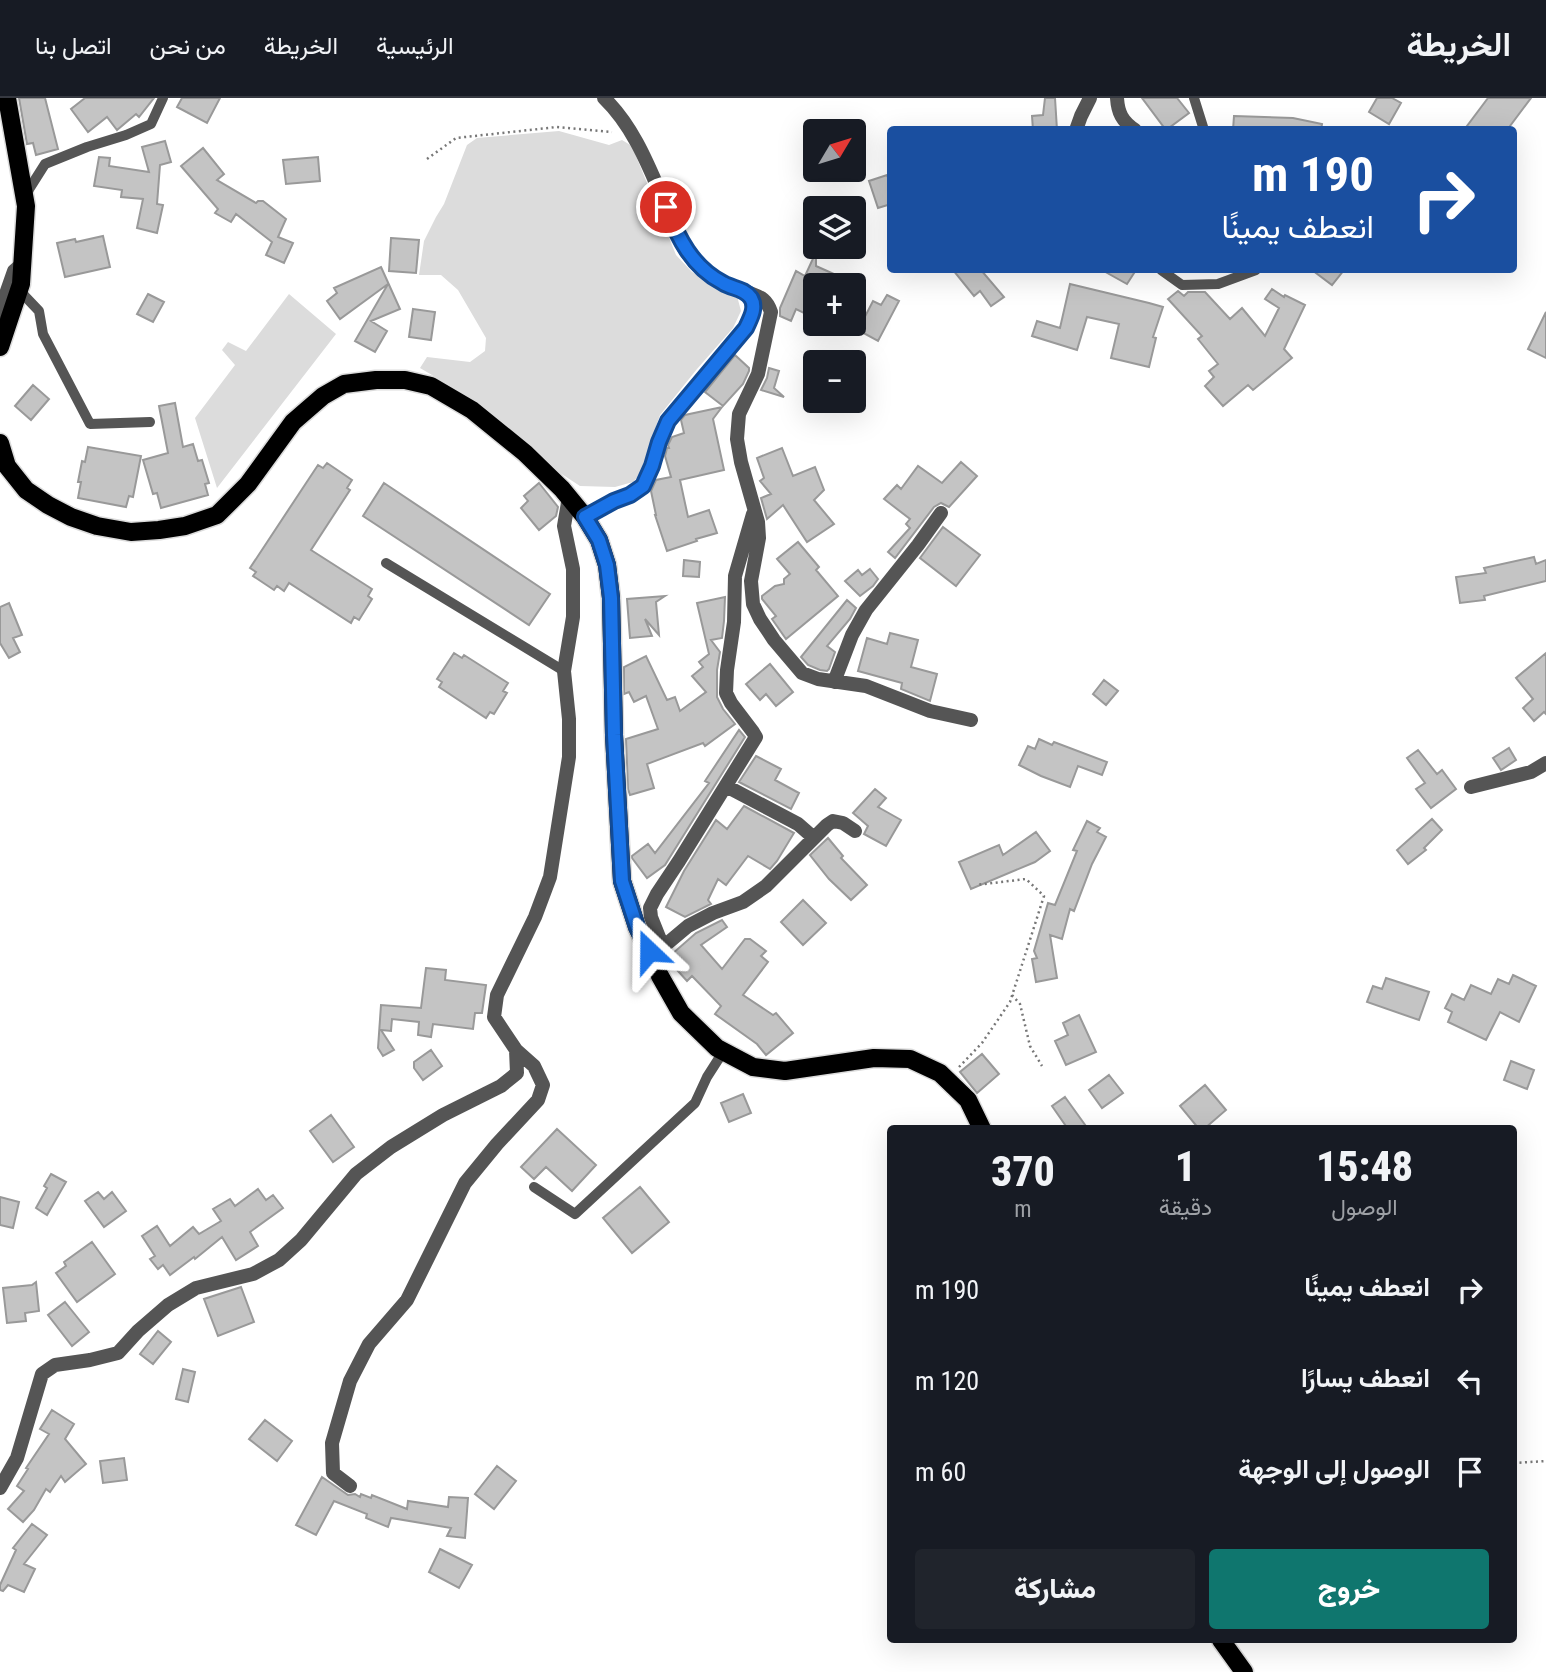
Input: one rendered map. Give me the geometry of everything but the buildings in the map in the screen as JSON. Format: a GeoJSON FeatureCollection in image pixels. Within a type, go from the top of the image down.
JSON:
{"type":"FeatureCollection","features":[{"type":"Feature","properties":{"kind":"main road"},"geometry":{"type":"LineString","coordinates":[[0,347],[21,284],[26,206],[6,98]]}},
{"type":"Feature","properties":{"kind":"main road"},"geometry":{"type":"LineString","coordinates":[[0,443],[7,466],[26,490],[48,505],[97,526],[131,532],[185,526],[217,514],[248,484],[293,422],[323,396],[344,384],[405,380],[430,386],[472,410],[525,453],[569,497],[599,540],[607,565],[611,598],[614,735],[622,881],[637,927],[681,1013],[717,1048],[752,1067],[785,1070],[874,1058],[910,1059],[940,1073],[948,1080],[968,1100],[980,1125]]}},
{"type":"Feature","properties":{"kind":"main road"},"geometry":{"type":"LineString","coordinates":[[1223,1643],[1244,1672]]}},
{"type":"Feature","properties":{"kind":"street"},"geometry":{"type":"LineString","coordinates":[[604,98],[633,136],[648,164],[674,229],[688,254],[703,271],[724,284],[762,298],[768,303],[771,312],[758,374],[739,414],[737,439],[758,522],[759,538],[751,581],[754,604],[760,619],[802,673],[818,679],[866,686],[930,711],[971,720]]}},
{"type":"Feature","properties":{"kind":"street"},"geometry":{"type":"LineString","coordinates":[[1077,126],[1090,98]]}},
{"type":"Feature","properties":{"kind":"street"},"geometry":{"type":"LineString","coordinates":[[1117,98],[1118,111],[1129,126]]}},
{"type":"Feature","properties":{"kind":"street"},"geometry":{"type":"LineString","coordinates":[[0,312],[14,271],[22,264]]}},
{"type":"Feature","properties":{"kind":"street"},"geometry":{"type":"LineString","coordinates":[[585,517],[643,486],[668,421],[746,328],[753,312],[753,301],[745,291]]}},
{"type":"Feature","properties":{"kind":"street"},"geometry":{"type":"LineString","coordinates":[[350,1486],[333,1473],[332,1443],[350,1381],[369,1344],[407,1300],[465,1183],[496,1144],[538,1100],[543,1085],[534,1066],[516,1050],[494,1017],[497,995],[550,877],[569,757],[569,719],[564,671],[573,617],[573,569],[565,526],[569,497]]}},
{"type":"Feature","properties":{"kind":"street"},"geometry":{"type":"LineString","coordinates":[[660,976],[663,947],[650,908],[755,737],[726,693],[734,622],[735,576],[754,509]]}},
{"type":"Feature","properties":{"kind":"street"},"geometry":{"type":"LineString","coordinates":[[834,681],[852,635],[866,610],[942,513]]}},
{"type":"Feature","properties":{"kind":"street"},"geometry":{"type":"LineString","coordinates":[[1471,787],[1531,772],[1546,763]]}},
{"type":"Feature","properties":{"kind":"street"},"geometry":{"type":"LineString","coordinates":[[726,786],[798,824],[814,838]]}},
{"type":"Feature","properties":{"kind":"street"},"geometry":{"type":"LineString","coordinates":[[663,947],[688,926],[743,902],[766,886],[833,821],[843,823],[855,831]]}},
{"type":"Feature","properties":{"kind":"street"},"geometry":{"type":"LineString","coordinates":[[0,1488],[17,1458],[42,1374],[55,1366],[118,1353],[167,1305],[196,1288],[253,1275],[279,1260],[301,1240],[356,1174],[391,1147],[443,1115],[501,1086],[517,1073],[516,1050]]}},
{"type":"Feature","properties":{"kind":"lane"},"geometry":{"type":"LineString","coordinates":[[24,197],[45,164],[151,124],[163,98]]}},
{"type":"Feature","properties":{"kind":"lane"},"geometry":{"type":"LineString","coordinates":[[1194,98],[1202,126]]}},
{"type":"Feature","properties":{"kind":"lane"},"geometry":{"type":"LineString","coordinates":[[1165,273],[1182,285],[1218,284],[1248,273]]}},
{"type":"Feature","properties":{"kind":"lane"},"geometry":{"type":"LineString","coordinates":[[19,290],[39,310],[43,334],[90,424],[150,422]]}},
{"type":"Feature","properties":{"kind":"lane"},"geometry":{"type":"LineString","coordinates":[[386,564],[564,671]]}},
{"type":"Feature","properties":{"kind":"lane"},"geometry":{"type":"LineString","coordinates":[[534,1187],[575,1214],[695,1103],[723,1052]]}},
{"type":"Feature","properties":{"kind":"path"},"geometry":{"type":"LineString","coordinates":[[427,159],[456,138],[556,127],[633,136]]}},
{"type":"Feature","properties":{"kind":"path"},"geometry":{"type":"LineString","coordinates":[[948,1080],[982,1043],[1010,1002],[1044,896],[1026,879],[976,885]]}},
{"type":"Feature","properties":{"kind":"path"},"geometry":{"type":"LineString","coordinates":[[1013,995],[1020,1004],[1030,1046],[1042,1066]]}},
{"type":"Feature","properties":{"kind":"path"},"geometry":{"type":"LineString","coordinates":[[1517,1463],[1546,1461]]}},
{"type":"Feature","properties":{"kind":"shaded area"},"geometry":{"type":"Polygon","coordinates":[[[559,131],[609,145],[622,140],[632,146],[676,255],[692,272],[737,296],[741,311],[733,328],[660,415],[649,447],[645,470],[633,482],[615,487],[580,486],[554,469],[461,392],[420,368],[427,357],[470,362],[485,351],[486,338],[458,290],[441,275],[419,275],[424,241],[444,204],[467,145],[477,138],[559,131]]]}},
{"type":"Feature","properties":{"kind":"shaded area"},"geometry":{"type":"Polygon","coordinates":[[[289,294],[336,334],[217,488],[195,418],[235,365],[222,350],[228,342],[246,351],[289,294]]]}},
{"type":"Feature","properties":{"kind":"route"},"geometry":{"type":"LineString","coordinates":[[649,951],[637,927],[622,881],[611,668],[611,598],[607,565],[599,540],[585,517],[643,486],[668,421],[746,328],[753,312],[753,301],[745,291],[724,284],[703,271],[688,254],[666,207]]}}]}
